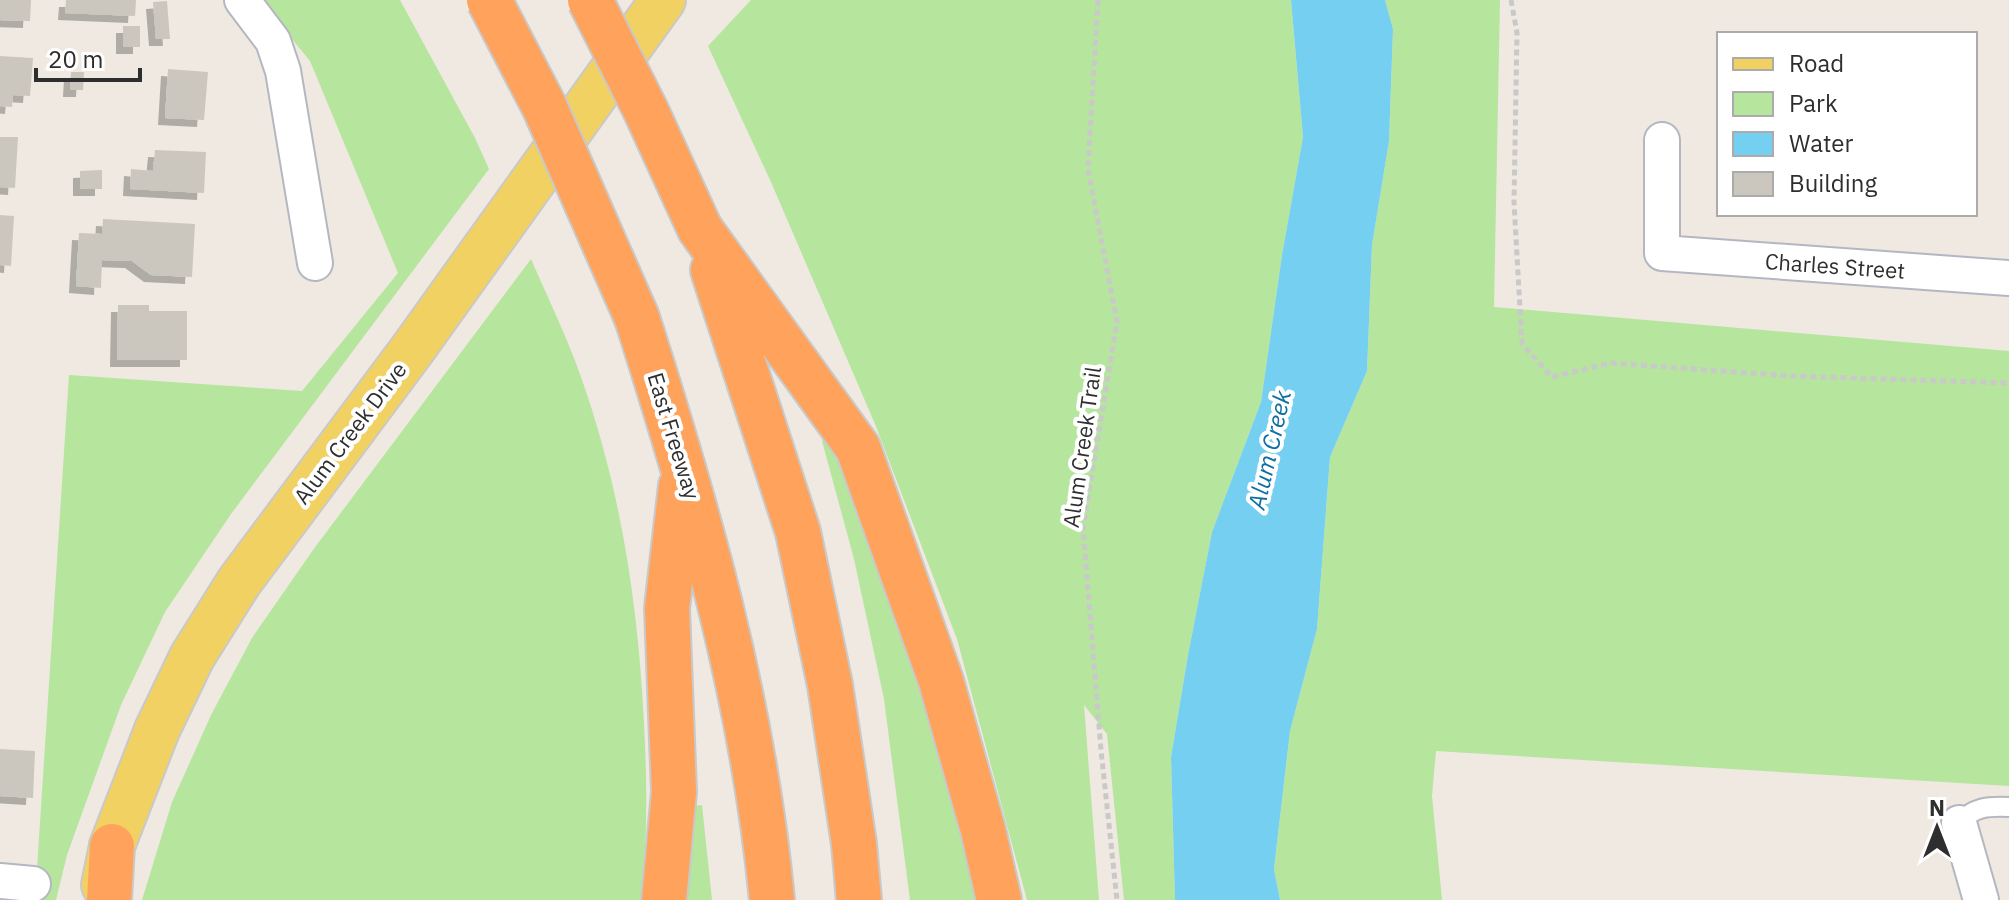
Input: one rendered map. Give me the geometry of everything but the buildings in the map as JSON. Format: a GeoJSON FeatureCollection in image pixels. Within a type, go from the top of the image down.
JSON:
{"type":"FeatureCollection","features":[{"type":"Feature","properties":{"kind":"highway","name":"East Freeway"},"geometry":{"type":"LineString","coordinates":[[489,0],[551,121],[637,318],[684,464],[709,551],[749,734],[768,850],[772,900]]}},
{"type":"Feature","properties":{"kind":"highway"},"geometry":{"type":"LineString","coordinates":[[590,0],[646,111],[700,229],[798,532],[830,685],[854,844],[859,900]]}},
{"type":"Feature","properties":{"kind":"highway"},"geometry":{"type":"LineString","coordinates":[[700,229],[858,448],[941,681],[983,830],[999,900]]}},
{"type":"Feature","properties":{"kind":"highway"},"geometry":{"type":"LineString","coordinates":[[664,900],[674,792],[667,608],[684,464]]}},
{"type":"Feature","properties":{"kind":"highway"},"geometry":{"type":"LineString","coordinates":[[109,900],[112,846]]}},
{"type":"Feature","properties":{"kind":"main road","name":"Alum Creek Drive"},"geometry":{"type":"LineString","coordinates":[[101,900],[112,846],[157,730],[192,657],[239,582],[412,350],[663,0]]}},
{"type":"Feature","properties":{"kind":"street"},"geometry":{"type":"LineString","coordinates":[[242,0],[273,41],[283,71],[315,263]]}},
{"type":"Feature","properties":{"kind":"street","name":"Charles Street"},"geometry":{"type":"LineString","coordinates":[[1662,140],[1662,253],[2009,278]]}},
{"type":"Feature","properties":{"kind":"street"},"geometry":{"type":"LineString","coordinates":[[1959,823],[1981,900]]}},
{"type":"Feature","properties":{"kind":"lane"},"geometry":{"type":"LineString","coordinates":[[1959,823],[1970,811],[1988,806],[2009,807]]}},
{"type":"Feature","properties":{"kind":"path","name":"Alum Creek Trail"},"geometry":{"type":"LineString","coordinates":[[1098,0],[1088,169],[1117,322],[1083,528],[1117,900]]}},
{"type":"Feature","properties":{"kind":"path"},"geometry":{"type":"LineString","coordinates":[[1511,0],[1517,33],[1514,202],[1522,344],[1552,377],[1611,363],[1790,376],[2009,383]]}},
{"type":"Feature","properties":{"kind":"green space"},"geometry":{"type":"Polygon","coordinates":[[[260,0],[400,0],[489,169],[231,514],[165,612],[121,705],[67,855],[56,900],[35,900],[69,375],[302,391],[398,273],[310,61],[260,0]]]}},
{"type":"Feature","properties":{"kind":"green space"},"geometry":{"type":"Polygon","coordinates":[[[751,0],[1291,0],[1303,137],[1261,402],[1212,532],[1188,655],[1171,757],[1175,900],[1124,900],[1107,734],[1084,705],[1099,900],[1027,900],[957,639],[875,424],[771,182],[708,46],[751,0]]]}},
{"type":"Feature","properties":{"kind":"green space"},"geometry":{"type":"Polygon","coordinates":[[[1385,0],[1500,0],[1494,307],[2009,351],[2009,786],[1436,751],[1432,796],[1442,900],[1280,900],[1274,869],[1290,731],[1317,629],[1330,457],[1367,371],[1372,245],[1389,141],[1393,29],[1385,0]]]}},
{"type":"Feature","properties":{"kind":"green space"},"geometry":{"type":"Polygon","coordinates":[[[531,259],[570,347],[595,419],[625,548],[637,635],[645,745],[646,834],[641,900],[142,900],[172,802],[212,713],[252,638],[313,550],[531,259]]]}},
{"type":"Feature","properties":{"kind":"green space"},"geometry":{"type":"Polygon","coordinates":[[[834,433],[880,549],[982,900],[910,900],[884,699],[854,559],[822,441],[834,433]]]}},
{"type":"Feature","properties":{"kind":"green space"},"geometry":{"type":"Polygon","coordinates":[[[702,805],[712,900],[682,900],[692,806],[702,805]]]}},
{"type":"Feature","properties":{"kind":"water","name":"Alum Creek"},"geometry":{"type":"Polygon","coordinates":[[[1291,0],[1385,0],[1393,29],[1389,141],[1372,245],[1367,371],[1330,457],[1317,629],[1290,731],[1274,869],[1280,900],[1175,900],[1171,757],[1188,655],[1212,532],[1261,402],[1303,137],[1291,0]]]}}]}
